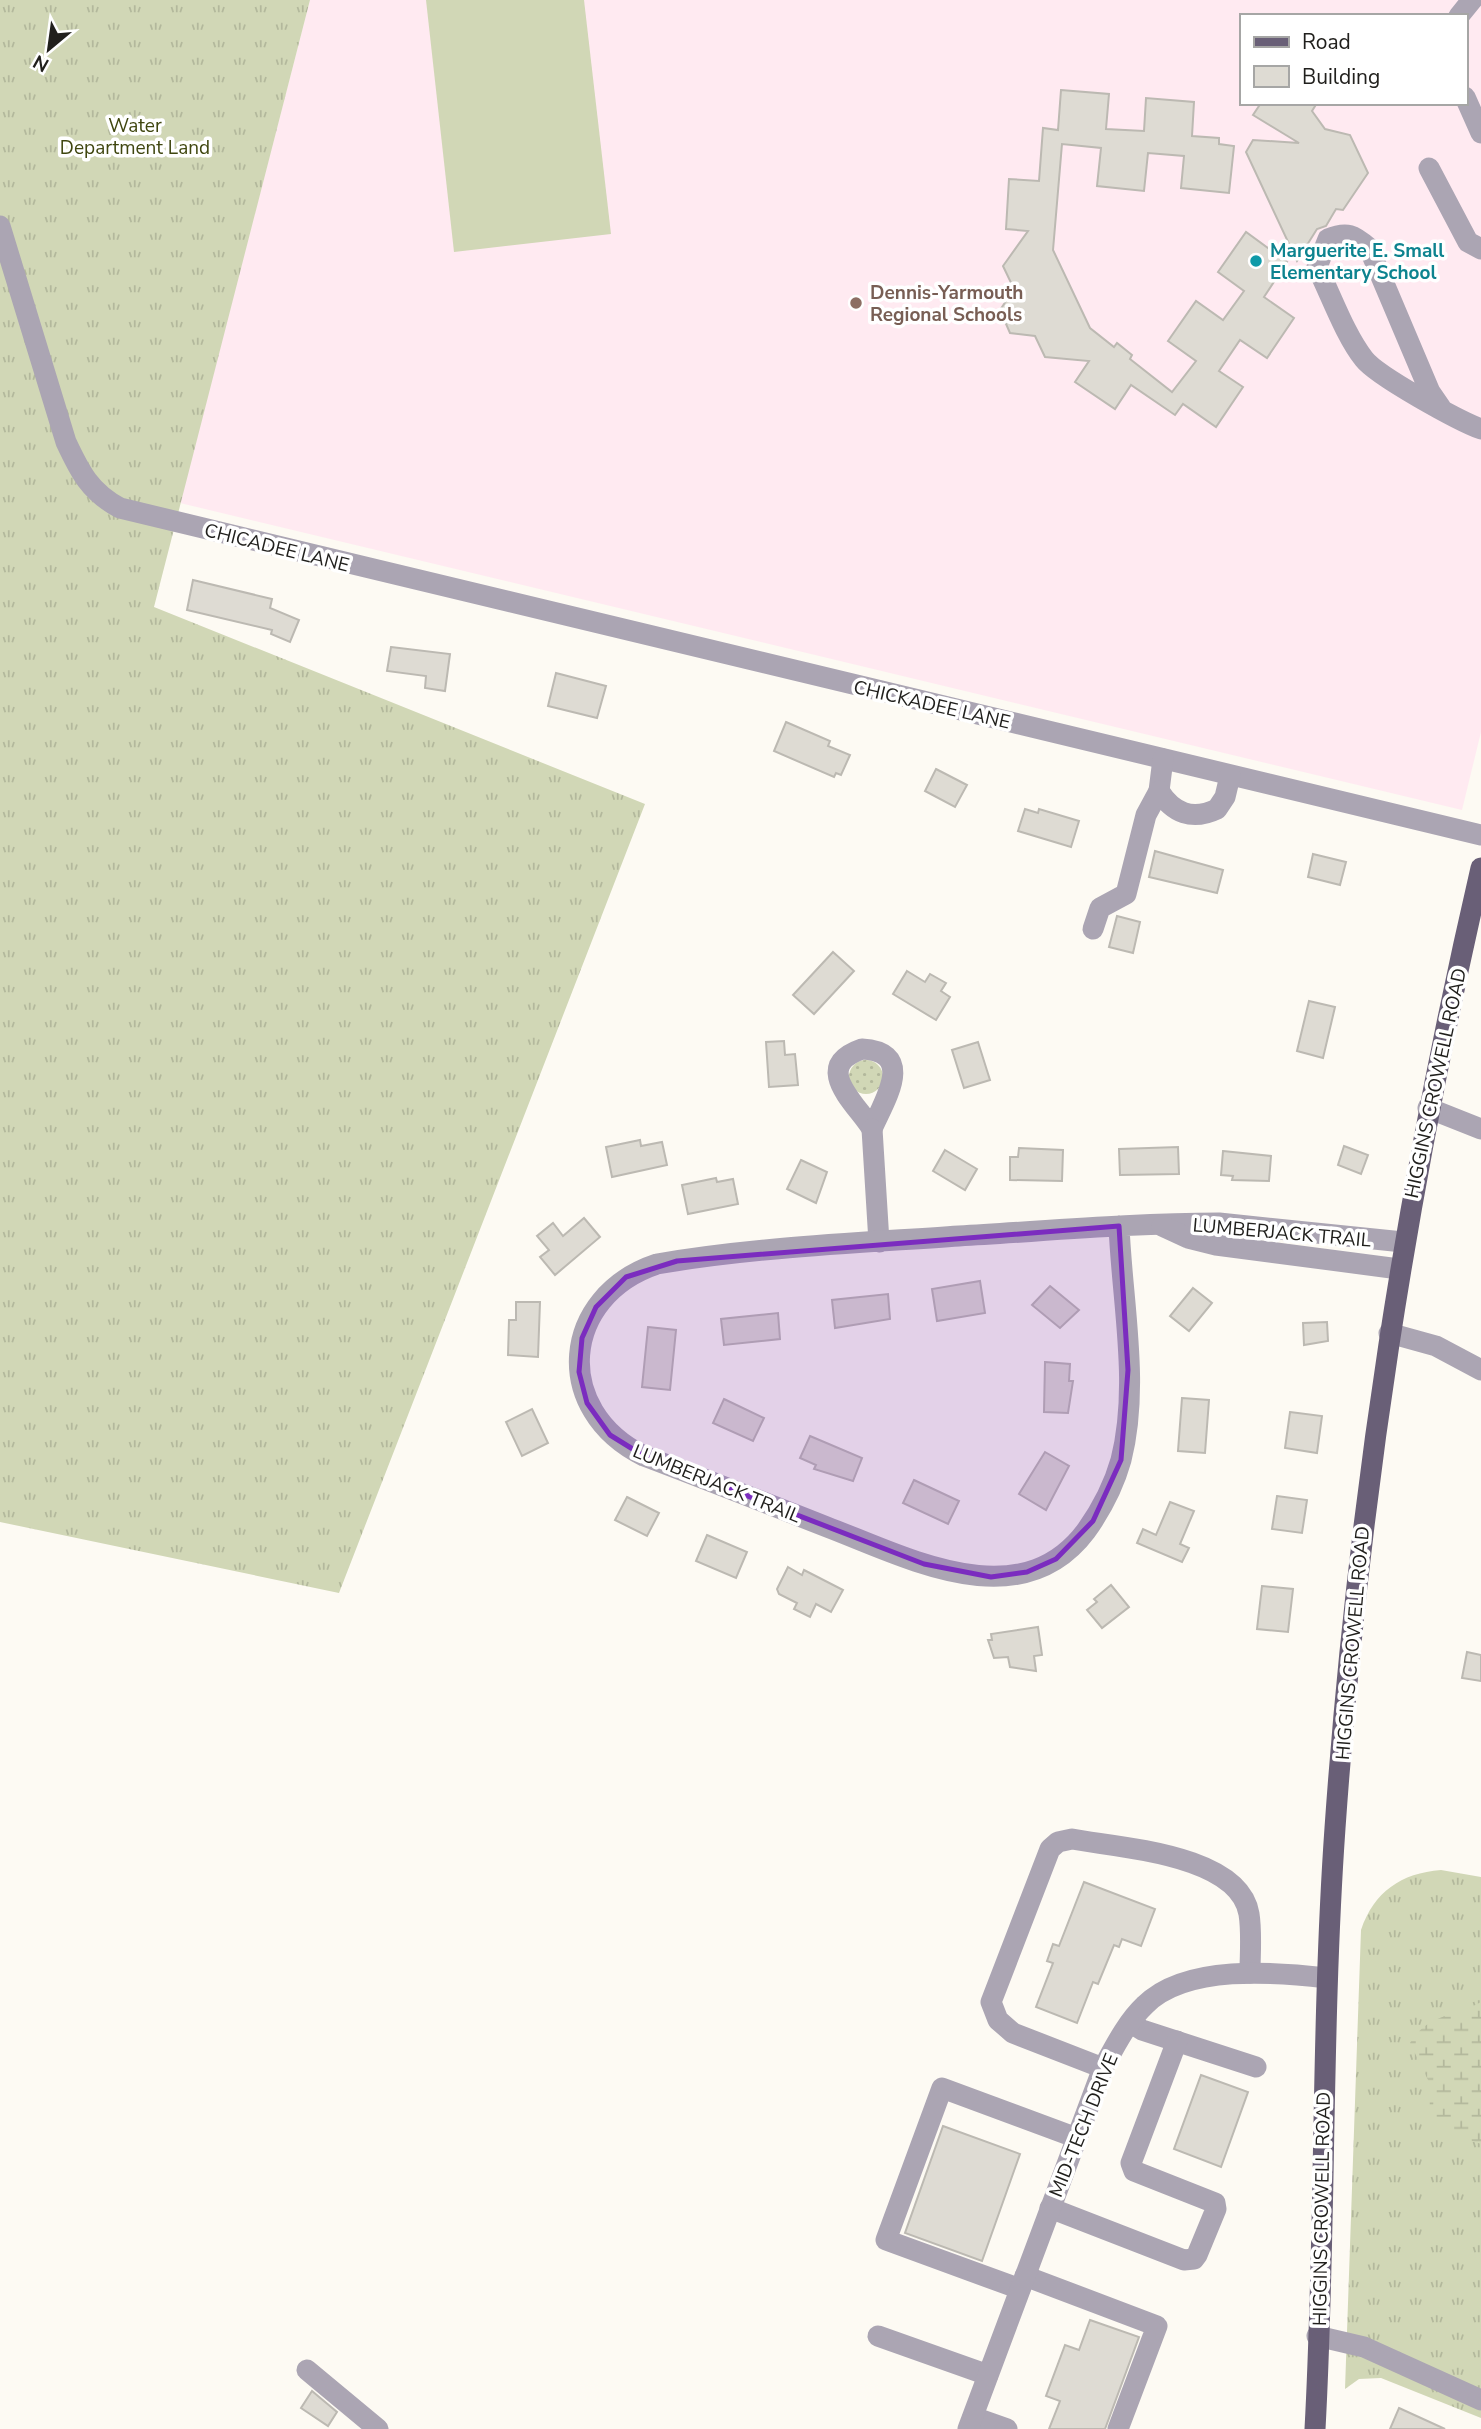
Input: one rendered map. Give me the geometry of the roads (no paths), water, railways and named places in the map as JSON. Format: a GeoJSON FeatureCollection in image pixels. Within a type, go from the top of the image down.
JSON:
{"type":"FeatureCollection","features":[{"type":"Feature","properties":{"kind":"main road","name":"HIGGINS CROWELL ROAD"},"geometry":{"type":"LineString","coordinates":[[1315,2429],[1327,1978],[1335,1832],[1355,1599],[1403,1242],[1428,1108],[1481,868]]}},
{"type":"Feature","properties":{"kind":"street"},"geometry":{"type":"LineString","coordinates":[[1461,14],[1472,0]]}},
{"type":"Feature","properties":{"kind":"street"},"geometry":{"type":"LineString","coordinates":[[1467,102],[1481,133]]}},
{"type":"Feature","properties":{"kind":"street"},"geometry":{"type":"LineString","coordinates":[[1429,168],[1468,242],[1481,249]]}},
{"type":"Feature","properties":{"kind":"street","name":"CHICADEE LANE"},"geometry":{"type":"LineString","coordinates":[[0,226],[66,442],[80,471],[99,497],[120,508],[383,573]]}},
{"type":"Feature","properties":{"kind":"street"},"geometry":{"type":"LineString","coordinates":[[1441,408],[1430,392],[1369,248],[1355,235],[1342,233],[1328,239],[1317,267],[1363,359],[1441,408],[1481,429]]}},
{"type":"Feature","properties":{"kind":"street","name":"CHICKADEE LANE"},"geometry":{"type":"LineString","coordinates":[[383,573],[1481,835]]}},
{"type":"Feature","properties":{"kind":"street"},"geometry":{"type":"LineString","coordinates":[[1093,929],[1100,908],[1126,894],[1146,815],[1158,791],[1163,759]]}},
{"type":"Feature","properties":{"kind":"street"},"geometry":{"type":"LineString","coordinates":[[1158,791],[1176,811],[1198,815],[1222,804],[1230,776]]}},
{"type":"Feature","properties":{"kind":"street"},"geometry":{"type":"LineString","coordinates":[[1428,1108],[1481,1129]]}},
{"type":"Feature","properties":{"kind":"street"},"geometry":{"type":"LineString","coordinates":[[872,1129],[878,1241]]}},
{"type":"Feature","properties":{"kind":"street","name":"LUMBERJACK TRAIL"},"geometry":{"type":"LineString","coordinates":[[1119,1226],[1128,1370],[1121,1460],[1109,1493],[1093,1521],[1069,1550],[1044,1566],[1010,1576],[973,1576],[924,1564],[643,1455],[610,1435],[587,1403],[579,1372],[582,1338],[596,1307],[626,1277],[657,1264],[878,1241],[1119,1226],[1220,1223],[1403,1242]]}},
{"type":"Feature","properties":{"kind":"street","name":"LUMBERJACK TRAIL"},"geometry":{"type":"LineString","coordinates":[[1160,1226],[1188,1238],[1216,1245],[1399,1269]]}},
{"type":"Feature","properties":{"kind":"street"},"geometry":{"type":"LineString","coordinates":[[1299,1255],[1302,1232]]}},
{"type":"Feature","properties":{"kind":"street"},"geometry":{"type":"LineString","coordinates":[[1389,1333],[1436,1346],[1481,1370]]}},
{"type":"Feature","properties":{"kind":"street"},"geometry":{"type":"LineString","coordinates":[[1104,2068],[1013,2033],[998,2020],[991,2002],[1050,1849],[1058,1842],[1072,1839],[1201,1864],[1221,1875],[1241,1894],[1249,1913],[1250,1973]]}},
{"type":"Feature","properties":{"kind":"street","name":"MID-TECH DRIVE"},"geometry":{"type":"LineString","coordinates":[[970,2423],[1104,2068],[1145,2004],[1178,1985],[1208,1977],[1250,1973],[1327,1978]]}},
{"type":"Feature","properties":{"kind":"street"},"geometry":{"type":"LineString","coordinates":[[1131,2023],[1142,2030],[1256,2067]]}},
{"type":"Feature","properties":{"kind":"street"},"geometry":{"type":"LineString","coordinates":[[1050,2208],[1184,2260],[1194,2259],[1198,2255],[1216,2209],[1215,2203],[1134,2171],[1131,2163],[1177,2041]]}},
{"type":"Feature","properties":{"kind":"street"},"geometry":{"type":"LineString","coordinates":[[1077,2138],[942,2088],[886,2241],[1157,2326],[1118,2429]]}},
{"type":"Feature","properties":{"kind":"street"},"geometry":{"type":"LineString","coordinates":[[878,2336],[988,2375]]}},
{"type":"Feature","properties":{"kind":"street"},"geometry":{"type":"LineString","coordinates":[[1317,2336],[1364,2347],[1481,2400]]}},
{"type":"Feature","properties":{"kind":"street"},"geometry":{"type":"LineString","coordinates":[[307,2370],[378,2429]]}},
{"type":"Feature","properties":{"kind":"street"},"geometry":{"type":"LineString","coordinates":[[970,2423],[1007,2429]]}},
{"type":"Feature","properties":{"kind":"place","name":"Marguerite E. Small Elementary School"},"geometry":{"type":"Point","coordinates":[1256,261]}},
{"type":"Feature","properties":{"kind":"place","name":"Dennis-Yarmouth Regional Schools"},"geometry":{"type":"Point","coordinates":[856,303]}},
{"type":"Feature","properties":{"kind":"park label","name":"Water Department Land"},"geometry":{"type":"Point","coordinates":[135,136]}}]}
